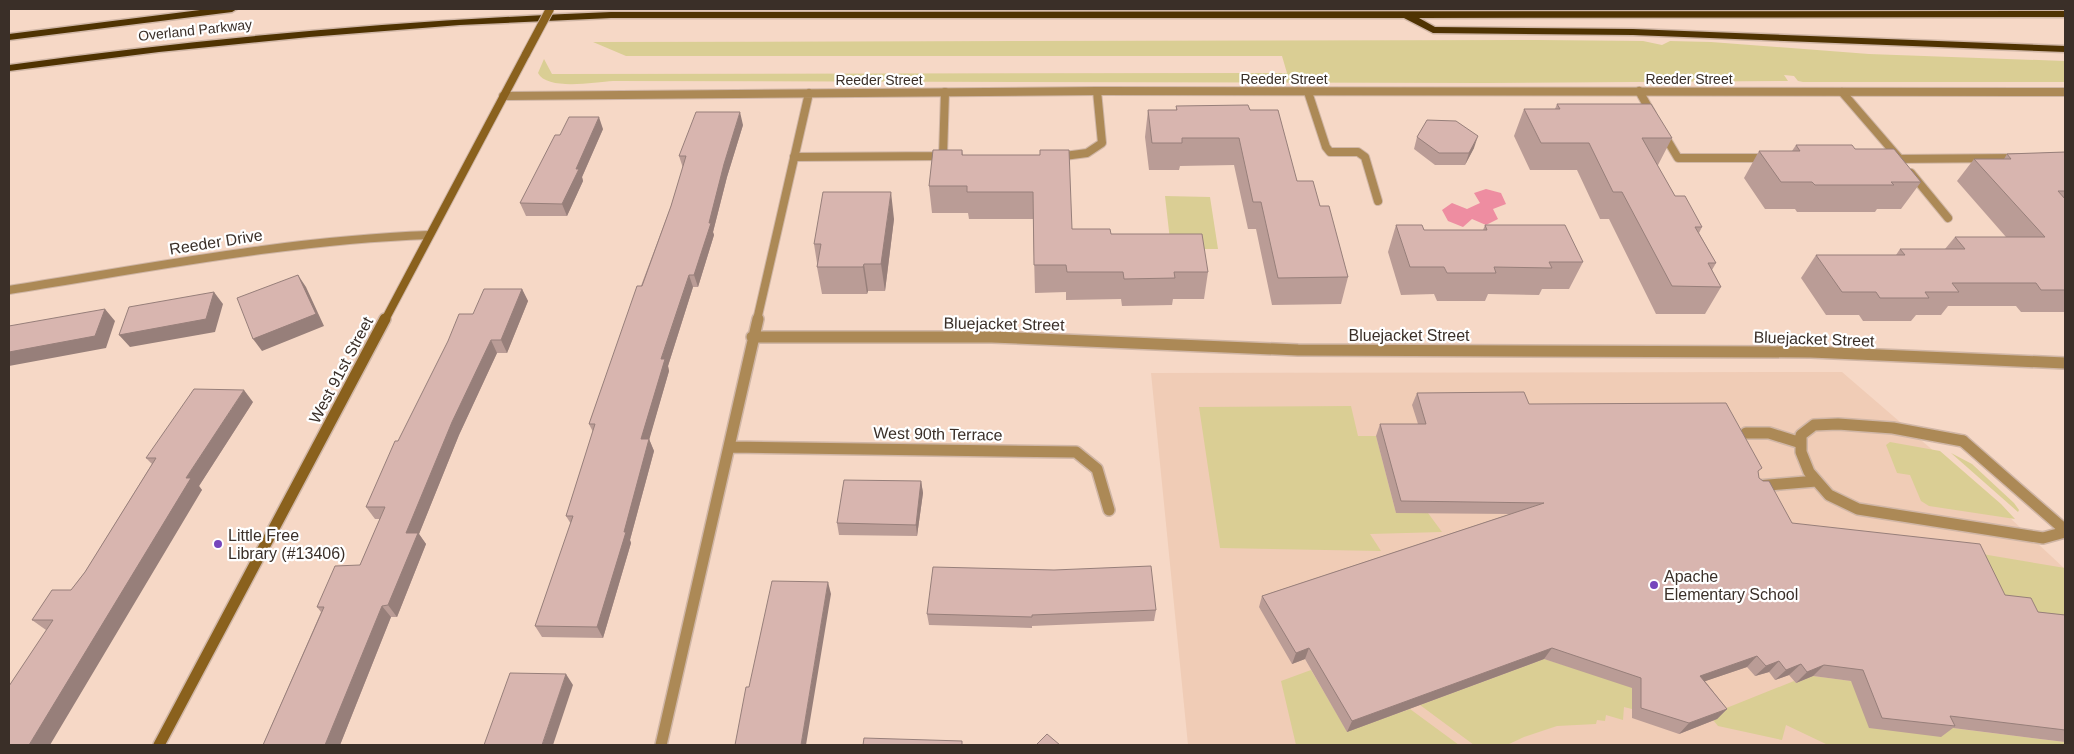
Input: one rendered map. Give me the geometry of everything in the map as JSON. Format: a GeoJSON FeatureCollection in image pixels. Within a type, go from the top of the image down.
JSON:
{"type":"FeatureCollection","features":[{"type":"Feature","properties":{"kind":"highway","name":"Overland Parkway"},"geometry":{"type":"LineString","coordinates":[[9,37],[232,9]]}},
{"type":"Feature","properties":{"kind":"highway","name":"Overland Parkway"},"geometry":{"type":"LineString","coordinates":[[9,68],[173,47],[287,35],[502,19],[725,14],[2065,14]]}},
{"type":"Feature","properties":{"kind":"highway"},"geometry":{"type":"LineString","coordinates":[[1406,14],[1433,30],[1633,32],[2065,49]]}},
{"type":"Feature","properties":{"kind":"street","name":"West 91st Street"},"geometry":{"type":"LineString","coordinates":[[158,745],[550,9]]}},
{"type":"Feature","properties":{"kind":"street","name":"Reeder Street"},"geometry":{"type":"LineString","coordinates":[[503,96],[1098,91],[2065,92]]}},
{"type":"Feature","properties":{"kind":"street"},"geometry":{"type":"LineString","coordinates":[[1050,156],[1080,155],[1098,148],[1102,143],[1098,91]]}},
{"type":"Feature","properties":{"kind":"street"},"geometry":{"type":"LineString","coordinates":[[1639,91],[1678,158],[1774,158]]}},
{"type":"Feature","properties":{"kind":"street"},"geometry":{"type":"LineString","coordinates":[[943,156],[945,92]]}},
{"type":"Feature","properties":{"kind":"street"},"geometry":{"type":"LineString","coordinates":[[1308,92],[1326,147],[1330,152],[1358,152],[1365,158],[1378,201]]}},
{"type":"Feature","properties":{"kind":"street"},"geometry":{"type":"LineString","coordinates":[[1842,92],[1948,218]]}},
{"type":"Feature","properties":{"kind":"street"},"geometry":{"type":"LineString","coordinates":[[661,745],[730,448],[752,337],[809,93]]}},
{"type":"Feature","properties":{"kind":"street"},"geometry":{"type":"LineString","coordinates":[[794,157],[953,156]]}},
{"type":"Feature","properties":{"kind":"street"},"geometry":{"type":"LineString","coordinates":[[1880,158],[2026,158]]}},
{"type":"Feature","properties":{"kind":"street","name":"Reeder Drive"},"geometry":{"type":"LineString","coordinates":[[9,290],[290,246],[374,237],[429,235]]}},
{"type":"Feature","properties":{"kind":"street","name":"Bluejacket Street"},"geometry":{"type":"LineString","coordinates":[[752,337],[992,337],[1298,350],[1811,352],[2065,364]]}},
{"type":"Feature","properties":{"kind":"street"},"geometry":{"type":"LineString","coordinates":[[1838,424],[1893,428],[1963,441],[2065,531],[2043,538],[1858,508],[1829,495],[1809,472],[1801,452],[1801,435],[1814,426],[1838,424]]}},
{"type":"Feature","properties":{"kind":"street"},"geometry":{"type":"LineString","coordinates":[[1746,433],[1769,433],[1801,443]]}},
{"type":"Feature","properties":{"kind":"street","name":"West 90th Terrace"},"geometry":{"type":"LineString","coordinates":[[730,448],[1076,452],[1097,469],[1109,510]]}},
{"type":"Feature","properties":{"kind":"street"},"geometry":{"type":"LineString","coordinates":[[1756,486],[1798,484],[1816,480]]}},
{"type":"Feature","properties":{"kind":"shaded area"},"geometry":{"type":"Polygon","coordinates":[[[1643,41],[1662,45],[1670,41],[1711,42],[1869,54],[2065,61],[2065,82],[1803,82],[1798,81],[1794,76],[1784,75],[1788,81],[1484,83],[613,81],[561,84],[543,79],[538,73],[544,59],[552,74],[1287,73],[1282,56],[626,56],[593,42],[1643,41]]]}},
{"type":"Feature","properties":{"kind":"shaded area"},"geometry":{"type":"Polygon","coordinates":[[[1486,189],[1501,193],[1506,204],[1493,209],[1498,219],[1486,225],[1472,219],[1463,227],[1448,221],[1442,210],[1452,203],[1467,209],[1480,203],[1474,193],[1486,189]]]}},
{"type":"Feature","properties":{"kind":"shaded area"},"geometry":{"type":"Polygon","coordinates":[[[1165,196],[1210,197],[1218,249],[1171,249],[1165,196]]]}},
{"type":"Feature","properties":{"kind":"shaded area"},"geometry":{"type":"Polygon","coordinates":[[[1842,372],[1994,503],[2065,569],[2065,745],[1188,745],[1151,373],[1842,372]]]}},
{"type":"Feature","properties":{"kind":"shaded area"},"geometry":{"type":"Polygon","coordinates":[[[1351,406],[1358,436],[1376,436],[1396,513],[1428,513],[1442,532],[1370,534],[1381,551],[1220,548],[1199,407],[1351,406]]]}},
{"type":"Feature","properties":{"kind":"shaded area"},"geometry":{"type":"Polygon","coordinates":[[[1890,442],[1940,451],[2001,504],[2015,519],[1929,506],[1921,501],[1910,475],[1897,473],[1886,445],[1890,442]]]}},
{"type":"Feature","properties":{"kind":"shaded area"},"geometry":{"type":"Polygon","coordinates":[[[1951,453],[1972,464],[2014,503],[2019,510],[2018,512],[1951,453]]]}},
{"type":"Feature","properties":{"kind":"shaded area"},"geometry":{"type":"Polygon","coordinates":[[[1982,554],[2065,568],[2065,618],[2033,614],[2003,595],[1982,554]]]}},
{"type":"Feature","properties":{"kind":"shaded area"},"geometry":{"type":"Polygon","coordinates":[[[1544,659],[1632,686],[1632,709],[1624,707],[1623,720],[1606,715],[1605,721],[1597,720],[1596,724],[1557,726],[1507,745],[1474,745],[1420,705],[1544,659]]]}},
{"type":"Feature","properties":{"kind":"shaded area"},"geometry":{"type":"Polygon","coordinates":[[[1311,670],[1347,731],[1410,709],[1459,745],[1296,745],[1281,681],[1311,670]]]}},
{"type":"Feature","properties":{"kind":"shaded area"},"geometry":{"type":"Polygon","coordinates":[[[1813,676],[1851,681],[1936,726],[2065,742],[2065,745],[1828,745],[1786,725],[1782,740],[1718,726],[1709,715],[1794,681],[1796,683],[1813,676]]]}},
{"type":"Feature","properties":{"kind":"building"},"geometry":{"type":"Polygon","coordinates":[[[1557,104],[1651,104],[1672,138],[1642,138],[1675,196],[1685,196],[1702,227],[1695,227],[1716,263],[1708,263],[1721,287],[1672,286],[1622,192],[1613,192],[1589,143],[1541,143],[1524,109],[1560,109],[1557,104]]]}},
{"type":"Feature","properties":{"kind":"building"},"geometry":{"type":"Polygon","coordinates":[[[1248,105],[1250,110],[1278,110],[1297,181],[1313,181],[1320,206],[1329,206],[1348,277],[1278,278],[1261,202],[1253,202],[1239,138],[1182,138],[1182,143],[1152,143],[1148,110],[1177,110],[1176,106],[1248,105]]]}},
{"type":"Feature","properties":{"kind":"building"},"geometry":{"type":"Polygon","coordinates":[[[696,112],[740,112],[724,164],[709,223],[711,223],[694,275],[689,275],[661,359],[665,359],[641,439],[649,439],[624,532],[626,532],[597,627],[535,626],[573,516],[566,516],[595,424],[589,424],[637,286],[642,286],[671,206],[686,156],[679,156],[696,112]]]}},
{"type":"Feature","properties":{"kind":"building"},"geometry":{"type":"Polygon","coordinates":[[[569,117],[599,117],[576,169],[579,169],[562,204],[520,203],[555,135],[560,135],[569,117]]]}},
{"type":"Feature","properties":{"kind":"building"},"geometry":{"type":"Polygon","coordinates":[[[1427,120],[1456,121],[1478,136],[1469,153],[1439,153],[1417,137],[1427,120]]]}},
{"type":"Feature","properties":{"kind":"building"},"geometry":{"type":"Polygon","coordinates":[[[1796,145],[1852,145],[1855,149],[1894,149],[1921,182],[1891,182],[1894,185],[1815,185],[1812,182],[1781,182],[1759,151],[1800,151],[1796,145]]]}},
{"type":"Feature","properties":{"kind":"building"},"geometry":{"type":"Polygon","coordinates":[[[933,150],[962,150],[962,155],[1040,155],[1040,150],[1069,150],[1072,229],[1110,229],[1111,234],[1202,234],[1208,272],[1174,272],[1175,278],[1124,279],[1123,272],[1067,272],[1066,265],[1034,265],[1033,192],[967,192],[967,186],[929,186],[933,150]]]}},
{"type":"Feature","properties":{"kind":"building"},"geometry":{"type":"Polygon","coordinates":[[[2065,152],[2065,191],[2058,191],[2065,199],[2065,290],[2041,290],[2036,283],[1952,283],[1959,292],[1925,292],[1929,298],[1880,298],[1876,292],[1842,292],[1816,255],[1905,255],[1900,249],[1965,249],[1955,237],[2045,237],[1974,159],[2011,159],[2007,154],[2065,152]]]}},
{"type":"Feature","properties":{"kind":"building"},"geometry":{"type":"Polygon","coordinates":[[[823,192],[891,192],[881,264],[864,264],[863,267],[817,267],[821,244],[814,244],[823,192]]]}},
{"type":"Feature","properties":{"kind":"building"},"geometry":{"type":"Polygon","coordinates":[[[1396,225],[1422,225],[1424,230],[1487,230],[1485,225],[1565,225],[1583,262],[1549,262],[1552,268],[1494,267],[1496,273],[1447,273],[1444,267],[1410,267],[1396,225]]]}},
{"type":"Feature","properties":{"kind":"building"},"geometry":{"type":"Polygon","coordinates":[[[298,275],[316,314],[253,339],[237,298],[298,275]]]}},
{"type":"Feature","properties":{"kind":"building"},"geometry":{"type":"Polygon","coordinates":[[[484,289],[522,289],[501,340],[491,340],[452,422],[406,533],[418,533],[388,605],[382,606],[325,745],[263,745],[324,607],[317,607],[335,566],[360,565],[385,507],[366,507],[395,441],[398,441],[448,341],[459,314],[473,314],[484,289]]]}},
{"type":"Feature","properties":{"kind":"building"},"geometry":{"type":"Polygon","coordinates":[[[214,292],[206,319],[119,335],[129,307],[214,292]]]}},
{"type":"Feature","properties":{"kind":"building"},"geometry":{"type":"Polygon","coordinates":[[[105,309],[95,336],[9,352],[9,326],[105,309]]]}},
{"type":"Feature","properties":{"kind":"building"},"geometry":{"type":"Polygon","coordinates":[[[194,389],[244,390],[186,478],[191,478],[29,745],[9,745],[9,686],[53,620],[32,620],[52,590],[71,590],[85,572],[156,458],[146,458],[194,389]]]}},
{"type":"Feature","properties":{"kind":"building","name":"Apache Elementary School"},"geometry":{"type":"Polygon","coordinates":[[[1524,392],[1529,404],[1726,403],[1762,468],[1758,471],[1759,478],[1763,481],[1769,481],[1792,523],[1980,544],[2005,595],[2031,598],[2038,612],[2065,615],[2065,730],[1950,716],[1955,726],[1882,718],[1863,670],[1824,665],[1807,672],[1801,664],[1786,670],[1779,661],[1766,666],[1757,656],[1700,676],[1727,709],[1689,723],[1641,708],[1641,678],[1552,648],[1352,721],[1309,648],[1296,653],[1262,596],[1544,503],[1401,501],[1380,424],[1426,424],[1417,393],[1524,392]]]}},
{"type":"Feature","properties":{"kind":"building"},"geometry":{"type":"Polygon","coordinates":[[[844,480],[921,481],[916,525],[837,523],[844,480]]]}},
{"type":"Feature","properties":{"kind":"building"},"geometry":{"type":"Polygon","coordinates":[[[1151,566],[1156,610],[1032,615],[1032,617],[927,614],[933,567],[1054,570],[1151,566]]]}},
{"type":"Feature","properties":{"kind":"building"},"geometry":{"type":"Polygon","coordinates":[[[772,581],[828,582],[801,745],[735,745],[746,687],[749,687],[772,581]]]}},
{"type":"Feature","properties":{"kind":"building"},"geometry":{"type":"Polygon","coordinates":[[[510,673],[566,674],[542,745],[484,745],[510,673]]]}},
{"type":"Feature","properties":{"kind":"building"},"geometry":{"type":"Polygon","coordinates":[[[1047,734],[1060,745],[1036,745],[1047,734]]]}},
{"type":"Feature","properties":{"kind":"building"},"geometry":{"type":"Polygon","coordinates":[[[864,738],[962,741],[962,745],[863,745],[864,738]]]}},
{"type":"Feature","properties":{"kind":"place","name":"Little Free Library (#13406)"},"geometry":{"type":"Point","coordinates":[218,544]}},
{"type":"Feature","properties":{"kind":"place","name":"Apache Elementary School"},"geometry":{"type":"Point","coordinates":[1654,585]}}]}
